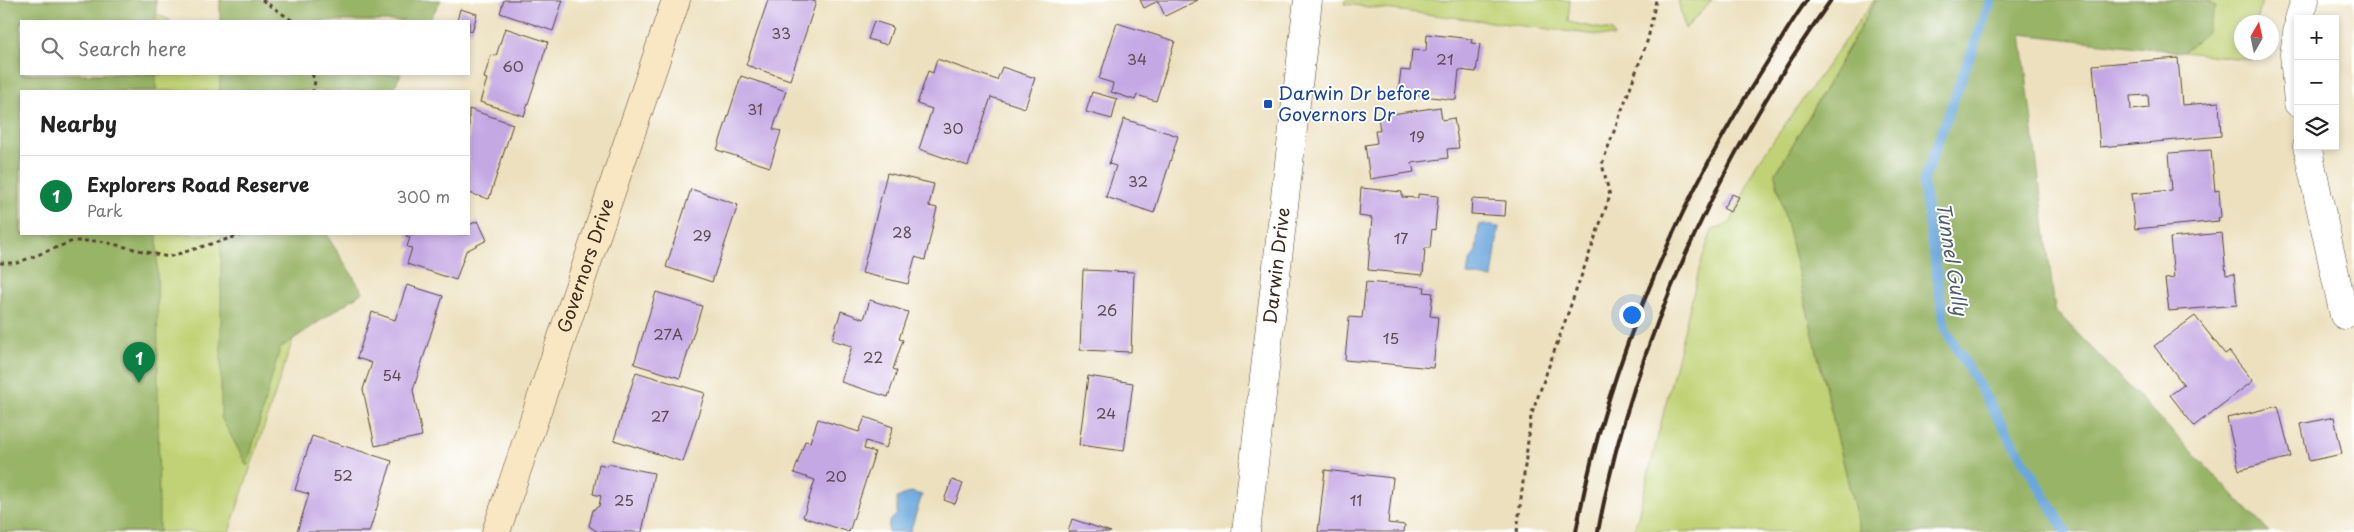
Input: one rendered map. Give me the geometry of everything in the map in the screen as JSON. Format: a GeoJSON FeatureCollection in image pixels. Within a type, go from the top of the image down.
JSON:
{"type":"FeatureCollection","features":[{"type":"Feature","properties":{"kind":"main road","name":"Governors Drive"},"geometry":{"type":"LineString","coordinates":[[496,532],[676,0]]}},
{"type":"Feature","properties":{"kind":"street","name":"Darwin Drive"},"geometry":{"type":"LineString","coordinates":[[1246,532],[1308,0]]}},
{"type":"Feature","properties":{"kind":"street"},"geometry":{"type":"LineString","coordinates":[[2300,15],[2305,0]]}},
{"type":"Feature","properties":{"kind":"street"},"geometry":{"type":"LineString","coordinates":[[2308,150],[2344,315]]}},
{"type":"Feature","properties":{"kind":"path"},"geometry":{"type":"LineString","coordinates":[[262,0],[292,20]]}},
{"type":"Feature","properties":{"kind":"path"},"geometry":{"type":"LineString","coordinates":[[1517,532],[1531,416],[1610,196],[1602,164],[1648,39],[1656,0]]}},
{"type":"Feature","properties":{"kind":"path"},"geometry":{"type":"LineString","coordinates":[[312,75],[315,81],[312,90]]}},
{"type":"Feature","properties":{"kind":"path"},"geometry":{"type":"LineString","coordinates":[[0,262],[17,263],[73,241],[100,241],[168,257],[241,235]]}},
{"type":"Feature","properties":{"kind":"green space"},"geometry":{"type":"Polygon","coordinates":[[[0,0],[131,0],[169,20],[20,20],[20,75],[272,75],[301,90],[20,90],[20,235],[328,235],[229,532],[0,532],[0,0]]]}},
{"type":"Feature","properties":{"kind":"green space"},"geometry":{"type":"Polygon","coordinates":[[[0,0],[156,0],[156,20],[20,20],[20,75],[156,75],[156,90],[20,90],[20,235],[157,235],[159,532],[0,532],[0,0]]]}},
{"type":"Feature","properties":{"kind":"green space"},"geometry":{"type":"Polygon","coordinates":[[[220,0],[441,0],[430,20],[220,20],[220,0]]]}},
{"type":"Feature","properties":{"kind":"green space"},"geometry":{"type":"Polygon","coordinates":[[[1345,0],[1570,0],[1568,22],[1612,31],[1614,37],[1344,4],[1345,0]]]}},
{"type":"Feature","properties":{"kind":"green space"},"geometry":{"type":"Polygon","coordinates":[[[1678,0],[1712,0],[1685,29],[1678,0]]]}},
{"type":"Feature","properties":{"kind":"green space"},"geometry":{"type":"Polygon","coordinates":[[[1874,0],[1876,0],[1775,175],[1860,532],[1634,532],[1701,262],[1712,230],[1731,222],[1756,165],[1874,0]]]}},
{"type":"Feature","properties":{"kind":"green space"},"geometry":{"type":"Polygon","coordinates":[[[1876,0],[2207,0],[2216,6],[2206,33],[2183,52],[2021,34],[2055,310],[2269,532],[1860,532],[1775,175],[1876,0]]]}},
{"type":"Feature","properties":{"kind":"green space"},"geometry":{"type":"Polygon","coordinates":[[[2039,0],[2262,0],[2259,15],[2234,15],[2234,58],[2021,33],[2039,0]]]}},
{"type":"Feature","properties":{"kind":"green space"},"geometry":{"type":"Polygon","coordinates":[[[220,75],[400,75],[393,90],[220,90],[220,75]]]}},
{"type":"Feature","properties":{"kind":"green space"},"geometry":{"type":"Polygon","coordinates":[[[221,235],[327,235],[363,292],[280,348],[247,466],[221,417],[221,235]]]}},
{"type":"Feature","properties":{"kind":"water"},"geometry":{"type":"Polygon","coordinates":[[[1479,224],[1499,227],[1492,278],[1467,275],[1469,263],[1476,251],[1479,224]]]}},
{"type":"Feature","properties":{"kind":"water"},"geometry":{"type":"Polygon","coordinates":[[[911,492],[922,495],[910,532],[888,532],[889,522],[897,514],[897,498],[911,492]]]}},
{"type":"Feature","properties":{"kind":"building"},"geometry":{"type":"Polygon","coordinates":[[[504,0],[563,0],[553,31],[500,13],[504,0]]]}},
{"type":"Feature","properties":{"kind":"building"},"geometry":{"type":"Polygon","coordinates":[[[768,0],[810,0],[816,2],[790,80],[746,65],[768,0]]]}},
{"type":"Feature","properties":{"kind":"building"},"geometry":{"type":"Polygon","coordinates":[[[1140,0],[1198,0],[1165,16],[1158,1],[1144,8],[1140,0]]]}},
{"type":"Feature","properties":{"kind":"building"},"geometry":{"type":"Polygon","coordinates":[[[460,9],[477,14],[472,32],[470,31],[470,20],[457,20],[460,9]]]}},
{"type":"Feature","properties":{"kind":"building"},"geometry":{"type":"Polygon","coordinates":[[[874,21],[893,27],[887,45],[868,39],[874,21]]]}},
{"type":"Feature","properties":{"kind":"building"},"geometry":{"type":"Polygon","coordinates":[[[1117,23],[1175,41],[1156,101],[1137,95],[1135,100],[1111,92],[1113,83],[1099,79],[1117,23]]]}},
{"type":"Feature","properties":{"kind":"building"},"geometry":{"type":"Polygon","coordinates":[[[505,28],[548,42],[524,116],[480,102],[487,79],[484,78],[491,55],[496,56],[505,28]]]}},
{"type":"Feature","properties":{"kind":"building"},"geometry":{"type":"Polygon","coordinates":[[[1427,34],[1472,39],[1471,43],[1480,44],[1476,72],[1459,70],[1456,100],[1398,93],[1401,70],[1410,71],[1412,50],[1426,51],[1427,34]]]}},
{"type":"Feature","properties":{"kind":"building"},"geometry":{"type":"Polygon","coordinates":[[[2178,58],[2182,105],[2219,102],[2221,136],[2100,147],[2093,65],[2178,58]],[[2148,95],[2130,96],[2131,110],[2149,108],[2148,95]]]}},
{"type":"Feature","properties":{"kind":"building"},"geometry":{"type":"Polygon","coordinates":[[[937,59],[997,80],[1002,67],[1035,78],[1025,108],[991,97],[968,166],[919,149],[932,109],[917,104],[928,71],[933,73],[937,59]]]}},
{"type":"Feature","properties":{"kind":"building"},"geometry":{"type":"Polygon","coordinates":[[[741,76],[786,91],[773,129],[781,131],[770,167],[717,150],[741,76]]]}},
{"type":"Feature","properties":{"kind":"building"},"geometry":{"type":"Polygon","coordinates":[[[1092,92],[1117,99],[1112,119],[1086,112],[1092,92]]]}},
{"type":"Feature","properties":{"kind":"building"},"geometry":{"type":"Polygon","coordinates":[[[1440,107],[1442,120],[1454,118],[1459,148],[1447,149],[1448,158],[1412,163],[1414,172],[1370,179],[1365,145],[1377,143],[1375,131],[1380,131],[1378,116],[1440,107]]]}},
{"type":"Feature","properties":{"kind":"building"},"geometry":{"type":"Polygon","coordinates":[[[470,109],[513,124],[489,199],[470,193],[470,109]]]}},
{"type":"Feature","properties":{"kind":"building"},"geometry":{"type":"Polygon","coordinates":[[[1124,119],[1178,136],[1154,213],[1106,197],[1116,166],[1109,164],[1124,119]]]}},
{"type":"Feature","properties":{"kind":"building"},"geometry":{"type":"Polygon","coordinates":[[[2211,150],[2215,191],[2219,190],[2221,217],[2218,218],[2219,221],[2135,229],[2131,194],[2172,190],[2169,153],[2211,150]]]}},
{"type":"Feature","properties":{"kind":"building"},"geometry":{"type":"Polygon","coordinates":[[[887,173],[934,184],[929,206],[937,208],[925,260],[915,257],[908,284],[862,273],[887,173]]]}},
{"type":"Feature","properties":{"kind":"building"},"geometry":{"type":"Polygon","coordinates":[[[1361,188],[1402,192],[1402,197],[1418,198],[1418,194],[1438,196],[1435,230],[1432,229],[1430,248],[1425,248],[1423,275],[1368,270],[1372,218],[1359,216],[1361,188]]]}},
{"type":"Feature","properties":{"kind":"building"},"geometry":{"type":"Polygon","coordinates":[[[691,189],[738,205],[712,282],[666,267],[691,189]]]}},
{"type":"Feature","properties":{"kind":"building"},"geometry":{"type":"Polygon","coordinates":[[[1732,194],[1739,197],[1730,212],[1723,208],[1732,194]]]}},
{"type":"Feature","properties":{"kind":"building"},"geometry":{"type":"Polygon","coordinates":[[[1472,199],[1506,201],[1505,216],[1471,214],[1472,199]]]}},
{"type":"Feature","properties":{"kind":"building"},"geometry":{"type":"Polygon","coordinates":[[[478,221],[487,240],[466,251],[456,280],[407,264],[412,248],[407,247],[410,237],[406,235],[470,235],[470,225],[478,221]]]}},
{"type":"Feature","properties":{"kind":"building"},"geometry":{"type":"Polygon","coordinates":[[[2222,233],[2226,275],[2234,274],[2237,305],[2169,311],[2165,279],[2174,278],[2170,238],[2222,233]]]}},
{"type":"Feature","properties":{"kind":"building"},"geometry":{"type":"Polygon","coordinates":[[[1083,270],[1134,272],[1131,352],[1080,350],[1083,270]]]}},
{"type":"Feature","properties":{"kind":"building"},"geometry":{"type":"Polygon","coordinates":[[[1366,282],[1425,287],[1424,292],[1433,293],[1430,316],[1438,317],[1433,368],[1345,360],[1349,317],[1362,318],[1366,282]]]}},
{"type":"Feature","properties":{"kind":"building"},"geometry":{"type":"Polygon","coordinates":[[[407,285],[443,296],[413,390],[422,436],[375,446],[363,389],[372,363],[357,358],[372,312],[395,320],[407,285]]]}},
{"type":"Feature","properties":{"kind":"building"},"geometry":{"type":"Polygon","coordinates":[[[656,292],[702,306],[680,378],[634,364],[656,292]]]}},
{"type":"Feature","properties":{"kind":"building"},"geometry":{"type":"Polygon","coordinates":[[[870,300],[908,312],[899,339],[903,340],[893,369],[897,371],[888,397],[841,382],[852,346],[832,340],[841,311],[864,319],[870,300]]]}},
{"type":"Feature","properties":{"kind":"building"},"geometry":{"type":"Polygon","coordinates":[[[2195,316],[2225,354],[2229,351],[2253,381],[2194,426],[2170,395],[2184,385],[2154,346],[2195,316]]]}},
{"type":"Feature","properties":{"kind":"building"},"geometry":{"type":"Polygon","coordinates":[[[636,372],[705,393],[683,462],[614,440],[636,372]]]}},
{"type":"Feature","properties":{"kind":"building"},"geometry":{"type":"Polygon","coordinates":[[[1088,376],[1133,383],[1124,451],[1079,445],[1088,376]]]}},
{"type":"Feature","properties":{"kind":"building"},"geometry":{"type":"Polygon","coordinates":[[[2278,406],[2291,457],[2239,470],[2227,418],[2278,406]]]}},
{"type":"Feature","properties":{"kind":"building"},"geometry":{"type":"Polygon","coordinates":[[[865,417],[893,427],[886,448],[866,441],[864,449],[875,452],[849,532],[803,517],[815,480],[794,473],[805,441],[810,442],[818,419],[859,432],[865,417]]]}},
{"type":"Feature","properties":{"kind":"building"},"geometry":{"type":"Polygon","coordinates":[[[2334,417],[2342,454],[2309,461],[2301,424],[2334,417]]]}},
{"type":"Feature","properties":{"kind":"building"},"geometry":{"type":"Polygon","coordinates":[[[312,436],[392,461],[369,532],[297,532],[309,494],[295,490],[312,436]]]}},
{"type":"Feature","properties":{"kind":"building"},"geometry":{"type":"Polygon","coordinates":[[[599,464],[654,473],[642,532],[598,532],[589,526],[593,510],[599,506],[601,496],[593,494],[599,464]]]}},
{"type":"Feature","properties":{"kind":"building"},"geometry":{"type":"Polygon","coordinates":[[[1325,470],[1393,478],[1388,523],[1405,525],[1404,532],[1318,532],[1325,470]]]}},
{"type":"Feature","properties":{"kind":"building"},"geometry":{"type":"Polygon","coordinates":[[[952,480],[963,484],[955,504],[944,500],[952,480]]]}},
{"type":"Feature","properties":{"kind":"building"},"geometry":{"type":"Polygon","coordinates":[[[1072,519],[1111,532],[1068,532],[1072,519]]]}},
{"type":"Feature","properties":{"kind":"waterway","name":"Tunnel Gully"},"geometry":{"type":"LineString","coordinates":[[1991,0],[1923,182],[1945,329],[2066,532]]}},
{"type":"Feature","properties":{"kind":"railway"},"geometry":{"type":"LineString","coordinates":[[1576,532],[1589,471],[1606,409],[1649,289],[1703,173],[1734,117],[1807,0]]}},
{"type":"Feature","properties":{"kind":"railway"},"geometry":{"type":"LineString","coordinates":[[1598,532],[1613,462],[1633,391],[1658,322],[1686,254],[1718,187],[1753,122],[1831,0]]}},
{"type":"Feature","properties":{"kind":"place","name":"Darwin Dr before Governors Dr"},"geometry":{"type":"Point","coordinates":[1268,104]}},
{"type":"Feature","properties":{"kind":"place","name":"Explorers Road Reserve"},"geometry":{"type":"Point","coordinates":[139,383]}}]}
